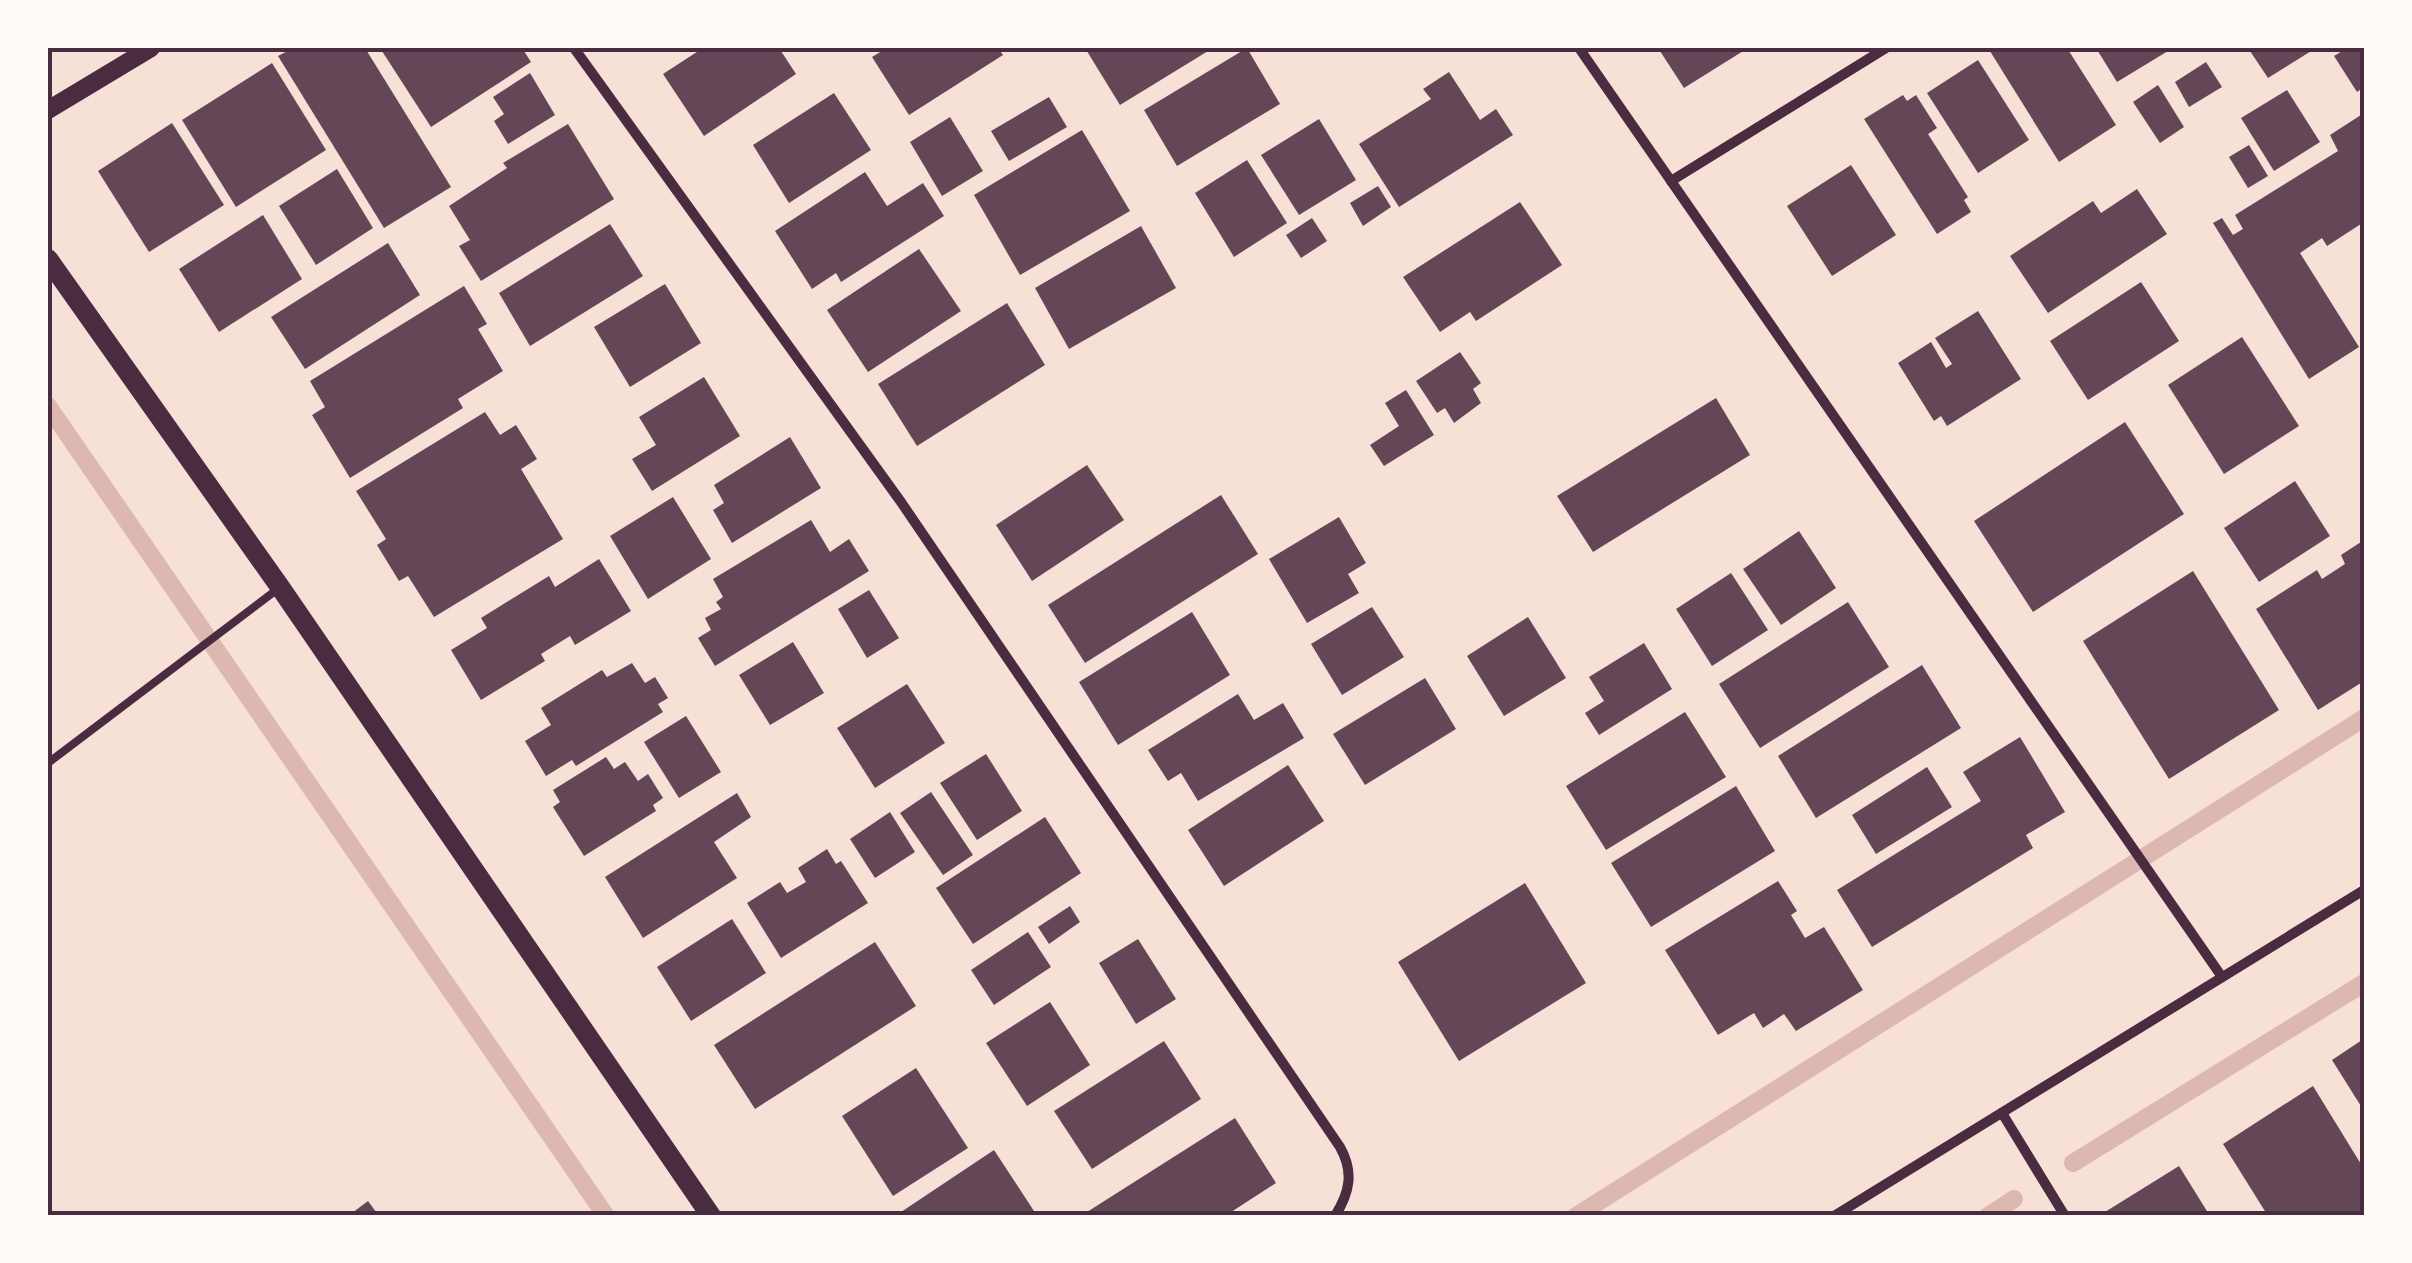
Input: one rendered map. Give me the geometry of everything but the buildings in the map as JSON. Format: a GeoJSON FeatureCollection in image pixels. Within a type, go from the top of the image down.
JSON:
{"type":"FeatureCollection","features":[{"type":"Feature","properties":{"kind":"main road"},"geometry":{"type":"LineString","coordinates":[[48,259],[280,587],[711,1216]]}},
{"type":"Feature","properties":{"kind":"street"},"geometry":{"type":"LineString","coordinates":[[48,110],[151,48]]}},
{"type":"Feature","properties":{"kind":"street"},"geometry":{"type":"LineString","coordinates":[[574,48],[901,502],[1340,1147],[1349,1162],[1345,1199],[1334,1216]]}},
{"type":"Feature","properties":{"kind":"street"},"geometry":{"type":"LineString","coordinates":[[1579,48],[2222,977]]}},
{"type":"Feature","properties":{"kind":"street"},"geometry":{"type":"LineString","coordinates":[[1671,180],[1886,48]]}},
{"type":"Feature","properties":{"kind":"street"},"geometry":{"type":"LineString","coordinates":[[1834,1216],[2364,890]]}},
{"type":"Feature","properties":{"kind":"street"},"geometry":{"type":"LineString","coordinates":[[2002,1113],[2064,1216]]}},
{"type":"Feature","properties":{"kind":"lane"},"geometry":{"type":"LineString","coordinates":[[48,763],[280,587]]}},
{"type":"Feature","properties":{"kind":"waterway"},"geometry":{"type":"LineString","coordinates":[[48,406],[606,1216]]}},
{"type":"Feature","properties":{"kind":"waterway"},"geometry":{"type":"LineString","coordinates":[[1576,1216],[2364,718]]}},
{"type":"Feature","properties":{"kind":"waterway"},"geometry":{"type":"LineString","coordinates":[[2073,1163],[2364,983]]}},
{"type":"Feature","properties":{"kind":"waterway"},"geometry":{"type":"LineString","coordinates":[[1988,1216],[2014,1199]]}}]}
